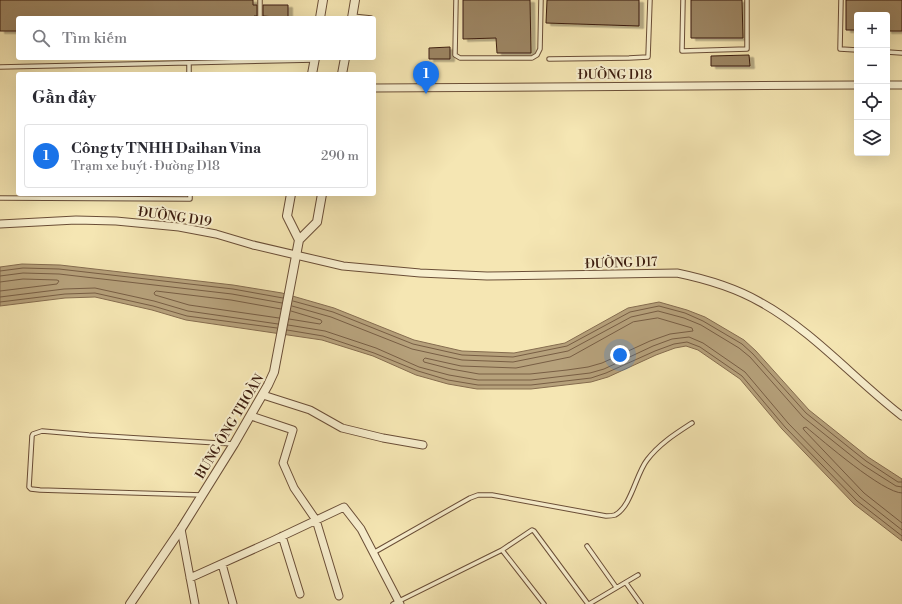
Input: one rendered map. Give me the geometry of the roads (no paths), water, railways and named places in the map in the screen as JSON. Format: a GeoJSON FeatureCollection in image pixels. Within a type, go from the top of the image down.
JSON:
{"type":"FeatureCollection","features":[{"type":"Feature","properties":{"kind":"street"},"geometry":{"type":"LineString","coordinates":[[320,16],[323,0]]}},
{"type":"Feature","properties":{"kind":"street"},"geometry":{"type":"LineString","coordinates":[[352,16],[355,0]]}},
{"type":"Feature","properties":{"kind":"street"},"geometry":{"type":"LineString","coordinates":[[312,72],[314,60]]}},
{"type":"Feature","properties":{"kind":"street"},"geometry":{"type":"LineString","coordinates":[[342,72],[345,60]]}},
{"type":"Feature","properties":{"kind":"street","name":"ĐƯỜNG D18"},"geometry":{"type":"LineString","coordinates":[[376,88],[854,85]]}},
{"type":"Feature","properties":{"kind":"street"},"geometry":{"type":"LineString","coordinates":[[890,85],[902,85]]}},
{"type":"Feature","properties":{"kind":"street"},"geometry":{"type":"LineString","coordinates":[[291,196],[287,216],[299,240],[317,222],[322,196]]}},
{"type":"Feature","properties":{"kind":"street","name":"ĐƯỜNG D19"},"geometry":{"type":"LineString","coordinates":[[0,224],[76,220],[116,221],[179,227],[216,234],[296,255]]}},
{"type":"Feature","properties":{"kind":"street","name":"BƯNG ÔNG THOÀN"},"geometry":{"type":"LineString","coordinates":[[130,604],[181,529],[234,444],[263,395],[274,372],[299,240]]}},
{"type":"Feature","properties":{"kind":"street","name":"ĐƯỜNG D17"},"geometry":{"type":"LineString","coordinates":[[296,255],[343,266],[420,273],[487,276],[677,273],[704,279],[731,288],[760,302],[794,324],[900,413]]}},
{"type":"Feature","properties":{"kind":"street"},"geometry":{"type":"LineString","coordinates":[[263,395],[310,410],[342,428],[383,438],[423,445]]}},
{"type":"Feature","properties":{"kind":"street"},"geometry":{"type":"LineString","coordinates":[[251,416],[293,430],[283,463],[294,488],[316,520],[339,596]]}},
{"type":"Feature","properties":{"kind":"street"},"geometry":{"type":"LineString","coordinates":[[190,578],[344,506],[361,528],[397,603]]}},
{"type":"Feature","properties":{"kind":"street"},"geometry":{"type":"LineString","coordinates":[[181,529],[195,604]]}},
{"type":"Feature","properties":{"kind":"street"},"geometry":{"type":"LineString","coordinates":[[282,536],[300,594]]}},
{"type":"Feature","properties":{"kind":"street"},"geometry":{"type":"LineString","coordinates":[[222,564],[233,604]]}},
{"type":"Feature","properties":{"kind":"lane"},"geometry":{"type":"LineString","coordinates":[[260,0],[260,16]]}},
{"type":"Feature","properties":{"kind":"lane"},"geometry":{"type":"LineString","coordinates":[[456,0],[455,55],[460,58],[532,58],[537,55],[540,49],[541,0]]}},
{"type":"Feature","properties":{"kind":"lane"},"geometry":{"type":"LineString","coordinates":[[549,59],[648,57],[650,0]]}},
{"type":"Feature","properties":{"kind":"lane"},"geometry":{"type":"LineString","coordinates":[[683,0],[682,50],[747,48],[747,0]]}},
{"type":"Feature","properties":{"kind":"lane"},"geometry":{"type":"LineString","coordinates":[[841,0],[840,49],[854,50]]}},
{"type":"Feature","properties":{"kind":"lane"},"geometry":{"type":"LineString","coordinates":[[890,52],[902,53]]}},
{"type":"Feature","properties":{"kind":"lane"},"geometry":{"type":"LineString","coordinates":[[0,67],[261,60]]}},
{"type":"Feature","properties":{"kind":"lane"},"geometry":{"type":"LineString","coordinates":[[189,63],[189,72]]}},
{"type":"Feature","properties":{"kind":"lane"},"geometry":{"type":"LineString","coordinates":[[0,198],[190,199],[190,196]]}},
{"type":"Feature","properties":{"kind":"lane"},"geometry":{"type":"LineString","coordinates":[[373,553],[470,498],[478,495],[492,495],[606,516],[614,515],[625,505],[646,461],[657,448],[692,423]]}},
{"type":"Feature","properties":{"kind":"lane"},"geometry":{"type":"LineString","coordinates":[[202,495],[31,489],[29,487],[32,436],[33,434],[42,431],[234,444]]}},
{"type":"Feature","properties":{"kind":"lane"},"geometry":{"type":"LineString","coordinates":[[397,603],[502,550],[529,532],[534,531],[590,604],[638,575]]}},
{"type":"Feature","properties":{"kind":"lane"},"geometry":{"type":"LineString","coordinates":[[587,546],[616,587]]}},
{"type":"Feature","properties":{"kind":"lane"},"geometry":{"type":"LineString","coordinates":[[502,550],[544,604]]}},
{"type":"Feature","properties":{"kind":"lane"},"geometry":{"type":"LineString","coordinates":[[626,583],[641,604]]}},
{"type":"Feature","properties":{"kind":"water"},"geometry":{"type":"Polygon","coordinates":[[[22,264],[60,265],[233,285],[282,293],[334,308],[414,340],[462,351],[514,353],[565,343],[628,308],[659,302],[687,310],[705,317],[744,340],[756,351],[809,410],[868,457],[902,479],[902,541],[854,504],[782,429],[740,379],[698,350],[686,346],[675,348],[656,355],[608,377],[591,382],[531,389],[477,389],[448,384],[416,375],[373,356],[322,340],[186,320],[152,310],[95,297],[65,298],[0,306],[0,267],[22,264]]]}},
{"type":"Feature","properties":{"kind":"place","name":"Công ty TNHH Daihan Vina"},"geometry":{"type":"Point","coordinates":[426,94]}}]}
